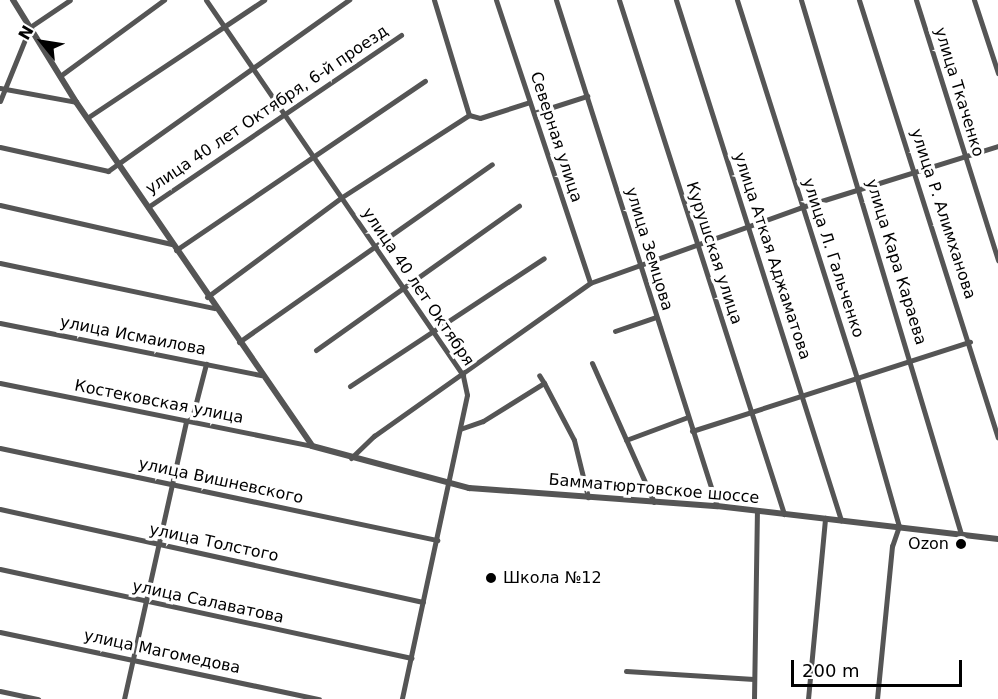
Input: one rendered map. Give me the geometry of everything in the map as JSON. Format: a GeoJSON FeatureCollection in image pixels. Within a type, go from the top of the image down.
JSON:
{"type":"FeatureCollection","features":[{"type":"Feature","properties":{"kind":"street"},"geometry":{"type":"LineString","coordinates":[[12,0],[76,102],[214,308],[312,446]]}},
{"type":"Feature","properties":{"kind":"street"},"geometry":{"type":"LineString","coordinates":[[0,101],[2,89],[30,27],[70,0]]}},
{"type":"Feature","properties":{"kind":"street"},"geometry":{"type":"LineString","coordinates":[[60,76],[164,0]]}},
{"type":"Feature","properties":{"kind":"street","name":"улица 40 лет Октября"},"geometry":{"type":"LineString","coordinates":[[206,0],[463,376],[467,395],[402,699]]}},
{"type":"Feature","properties":{"kind":"street"},"geometry":{"type":"LineString","coordinates":[[87,118],[264,0]]}},
{"type":"Feature","properties":{"kind":"street"},"geometry":{"type":"LineString","coordinates":[[0,147],[108,171],[349,0]]}},
{"type":"Feature","properties":{"kind":"street"},"geometry":{"type":"LineString","coordinates":[[434,0],[469,115]]}},
{"type":"Feature","properties":{"kind":"street","name":"Северная улица"},"geometry":{"type":"LineString","coordinates":[[496,0],[590,283]]}},
{"type":"Feature","properties":{"kind":"street","name":"улица Земцова"},"geometry":{"type":"LineString","coordinates":[[556,0],[717,507]]}},
{"type":"Feature","properties":{"kind":"street","name":"Курушская улица"},"geometry":{"type":"LineString","coordinates":[[618,0],[784,514]]}},
{"type":"Feature","properties":{"kind":"street","name":"улица Аткая Аджаматова"},"geometry":{"type":"LineString","coordinates":[[676,0],[841,520]]}},
{"type":"Feature","properties":{"kind":"street","name":"улица Л. Гальченко"},"geometry":{"type":"LineString","coordinates":[[737,0],[857,379],[899,526]]}},
{"type":"Feature","properties":{"kind":"street","name":"улица Кара Караева"},"geometry":{"type":"LineString","coordinates":[[801,0],[912,361],[961,534]]}},
{"type":"Feature","properties":{"kind":"street","name":"улица Р. Алимханова"},"geometry":{"type":"LineString","coordinates":[[860,0],[970,342],[998,437]]}},
{"type":"Feature","properties":{"kind":"street","name":"улица Ткаченко"},"geometry":{"type":"LineString","coordinates":[[916,0],[998,260]]}},
{"type":"Feature","properties":{"kind":"street"},"geometry":{"type":"LineString","coordinates":[[974,0],[998,73]]}},
{"type":"Feature","properties":{"kind":"street","name":"улица 40 лет Октября, 6-й проезд"},"geometry":{"type":"LineString","coordinates":[[148,207],[401,35]]}},
{"type":"Feature","properties":{"kind":"street"},"geometry":{"type":"LineString","coordinates":[[0,205],[174,247],[425,81]]}},
{"type":"Feature","properties":{"kind":"street"},"geometry":{"type":"LineString","coordinates":[[2,89],[76,102]]}},
{"type":"Feature","properties":{"kind":"street"},"geometry":{"type":"LineString","coordinates":[[534,113],[587,96]]}},
{"type":"Feature","properties":{"kind":"street"},"geometry":{"type":"LineString","coordinates":[[207,297],[342,197],[469,115],[480,118],[530,102]]}},
{"type":"Feature","properties":{"kind":"street"},"geometry":{"type":"LineString","coordinates":[[351,458],[374,436],[463,376],[590,283],[802,207],[998,146]]}},
{"type":"Feature","properties":{"kind":"street"},"geometry":{"type":"LineString","coordinates":[[239,342],[492,164]]}},
{"type":"Feature","properties":{"kind":"street"},"geometry":{"type":"LineString","coordinates":[[316,350],[519,206]]}},
{"type":"Feature","properties":{"kind":"street"},"geometry":{"type":"LineString","coordinates":[[350,386],[434,333],[544,258]]}},
{"type":"Feature","properties":{"kind":"street"},"geometry":{"type":"LineString","coordinates":[[0,263],[214,308]]}},
{"type":"Feature","properties":{"kind":"street"},"geometry":{"type":"LineString","coordinates":[[615,331],[656,317]]}},
{"type":"Feature","properties":{"kind":"street","name":"улица Исмаилова"},"geometry":{"type":"LineString","coordinates":[[0,323],[261,375]]}},
{"type":"Feature","properties":{"kind":"street"},"geometry":{"type":"LineString","coordinates":[[692,431],[970,342]]}},
{"type":"Feature","properties":{"kind":"street"},"geometry":{"type":"LineString","coordinates":[[592,363],[654,502]]}},
{"type":"Feature","properties":{"kind":"street"},"geometry":{"type":"LineString","coordinates":[[124,699],[186,422],[192,418],[206,364]]}},
{"type":"Feature","properties":{"kind":"street"},"geometry":{"type":"LineString","coordinates":[[539,375],[574,440],[588,497]]}},
{"type":"Feature","properties":{"kind":"street","name":"Костековская улица"},"geometry":{"type":"LineString","coordinates":[[0,383],[312,446]]}},
{"type":"Feature","properties":{"kind":"street"},"geometry":{"type":"LineString","coordinates":[[460,429],[483,421],[544,383]]}},
{"type":"Feature","properties":{"kind":"street"},"geometry":{"type":"LineString","coordinates":[[626,440],[688,417]]}},
{"type":"Feature","properties":{"kind":"street","name":"Бамматюртовское шоссе"},"geometry":{"type":"LineString","coordinates":[[312,446],[469,488],[717,507],[998,539]]}},
{"type":"Feature","properties":{"kind":"street","name":"улица Вишневского"},"geometry":{"type":"LineString","coordinates":[[0,448],[436,540]]}},
{"type":"Feature","properties":{"kind":"street","name":"улица Толстого"},"geometry":{"type":"LineString","coordinates":[[0,509],[423,602]]}},
{"type":"Feature","properties":{"kind":"street"},"geometry":{"type":"LineString","coordinates":[[754,699],[757,511]]}},
{"type":"Feature","properties":{"kind":"street"},"geometry":{"type":"LineString","coordinates":[[808,699],[825,519]]}},
{"type":"Feature","properties":{"kind":"street"},"geometry":{"type":"LineString","coordinates":[[876,699],[892,546],[899,526]]}},
{"type":"Feature","properties":{"kind":"street","name":"улица Салаватова"},"geometry":{"type":"LineString","coordinates":[[0,569],[411,658]]}},
{"type":"Feature","properties":{"kind":"street","name":"улица Магомедова"},"geometry":{"type":"LineString","coordinates":[[0,632],[319,699]]}},
{"type":"Feature","properties":{"kind":"street"},"geometry":{"type":"LineString","coordinates":[[626,671],[754,679]]}},
{"type":"Feature","properties":{"kind":"street"},"geometry":{"type":"LineString","coordinates":[[0,691],[38,699]]}},
{"type":"Feature","properties":{"kind":"place","name":"Ozon"},"geometry":{"type":"Point","coordinates":[961,544]}},
{"type":"Feature","properties":{"kind":"place","name":"Школа №12"},"geometry":{"type":"Point","coordinates":[491,578]}}]}
